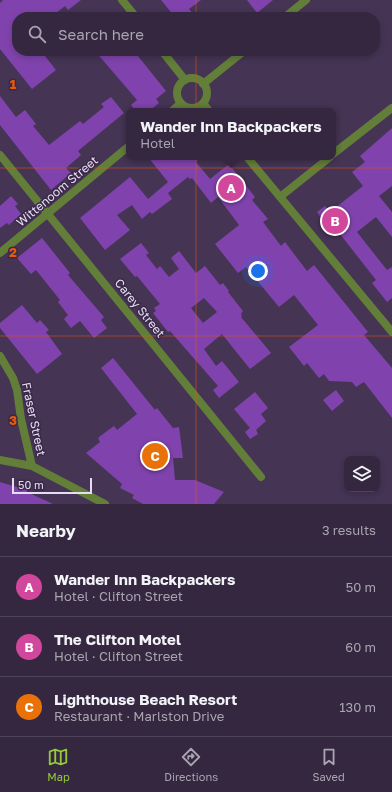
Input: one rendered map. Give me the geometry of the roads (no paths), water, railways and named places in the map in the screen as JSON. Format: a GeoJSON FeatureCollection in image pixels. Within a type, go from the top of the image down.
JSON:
{"type":"FeatureCollection","features":[{"type":"Feature","properties":{"kind":"street"},"geometry":{"type":"LineString","coordinates":[[122,0],[132,12]]}},
{"type":"Feature","properties":{"kind":"street"},"geometry":{"type":"LineString","coordinates":[[291,12],[306,0]]}},
{"type":"Feature","properties":{"kind":"street"},"geometry":{"type":"LineString","coordinates":[[166,56],[185,80]]}},
{"type":"Feature","properties":{"kind":"street"},"geometry":{"type":"LineString","coordinates":[[203,84],[238,56]]}},
{"type":"Feature","properties":{"kind":"street"},"geometry":{"type":"LineString","coordinates":[[195,79],[203,84],[207,93],[206,98],[203,103],[197,107],[187,107],[181,103],[178,97],[177,92],[181,83],[185,80],[195,79]]}},
{"type":"Feature","properties":{"kind":"street"},"geometry":{"type":"LineString","coordinates":[[175,108],[181,103]]}},
{"type":"Feature","properties":{"kind":"street"},"geometry":{"type":"LineString","coordinates":[[203,103],[207,108]]}},
{"type":"Feature","properties":{"kind":"street"},"geometry":{"type":"LineString","coordinates":[[336,152],[392,108]]}},
{"type":"Feature","properties":{"kind":"street","name":"Wittenoom Street"},"geometry":{"type":"LineString","coordinates":[[0,253],[126,149]]}},
{"type":"Feature","properties":{"kind":"street","name":"Carey Street"},"geometry":{"type":"LineString","coordinates":[[0,155],[261,477]]}},
{"type":"Feature","properties":{"kind":"street"},"geometry":{"type":"LineString","coordinates":[[249,160],[392,332]]}},
{"type":"Feature","properties":{"kind":"street"},"geometry":{"type":"LineString","coordinates":[[280,197],[326,160]]}},
{"type":"Feature","properties":{"kind":"street","name":"Fraser Street"},"geometry":{"type":"LineString","coordinates":[[0,356],[13,378],[17,390],[21,420],[32,466]]}},
{"type":"Feature","properties":{"kind":"street"},"geometry":{"type":"LineString","coordinates":[[0,460],[32,466],[105,504]]}},
{"type":"Feature","properties":{"kind":"place","name":"Wander Inn Backpackers"},"geometry":{"type":"Point","coordinates":[231,188]}},
{"type":"Feature","properties":{"kind":"place","name":"The Clifton Motel"},"geometry":{"type":"Point","coordinates":[335,221]}},
{"type":"Feature","properties":{"kind":"place","name":"Lighthouse Beach Resort"},"geometry":{"type":"Point","coordinates":[155,456]}}]}
